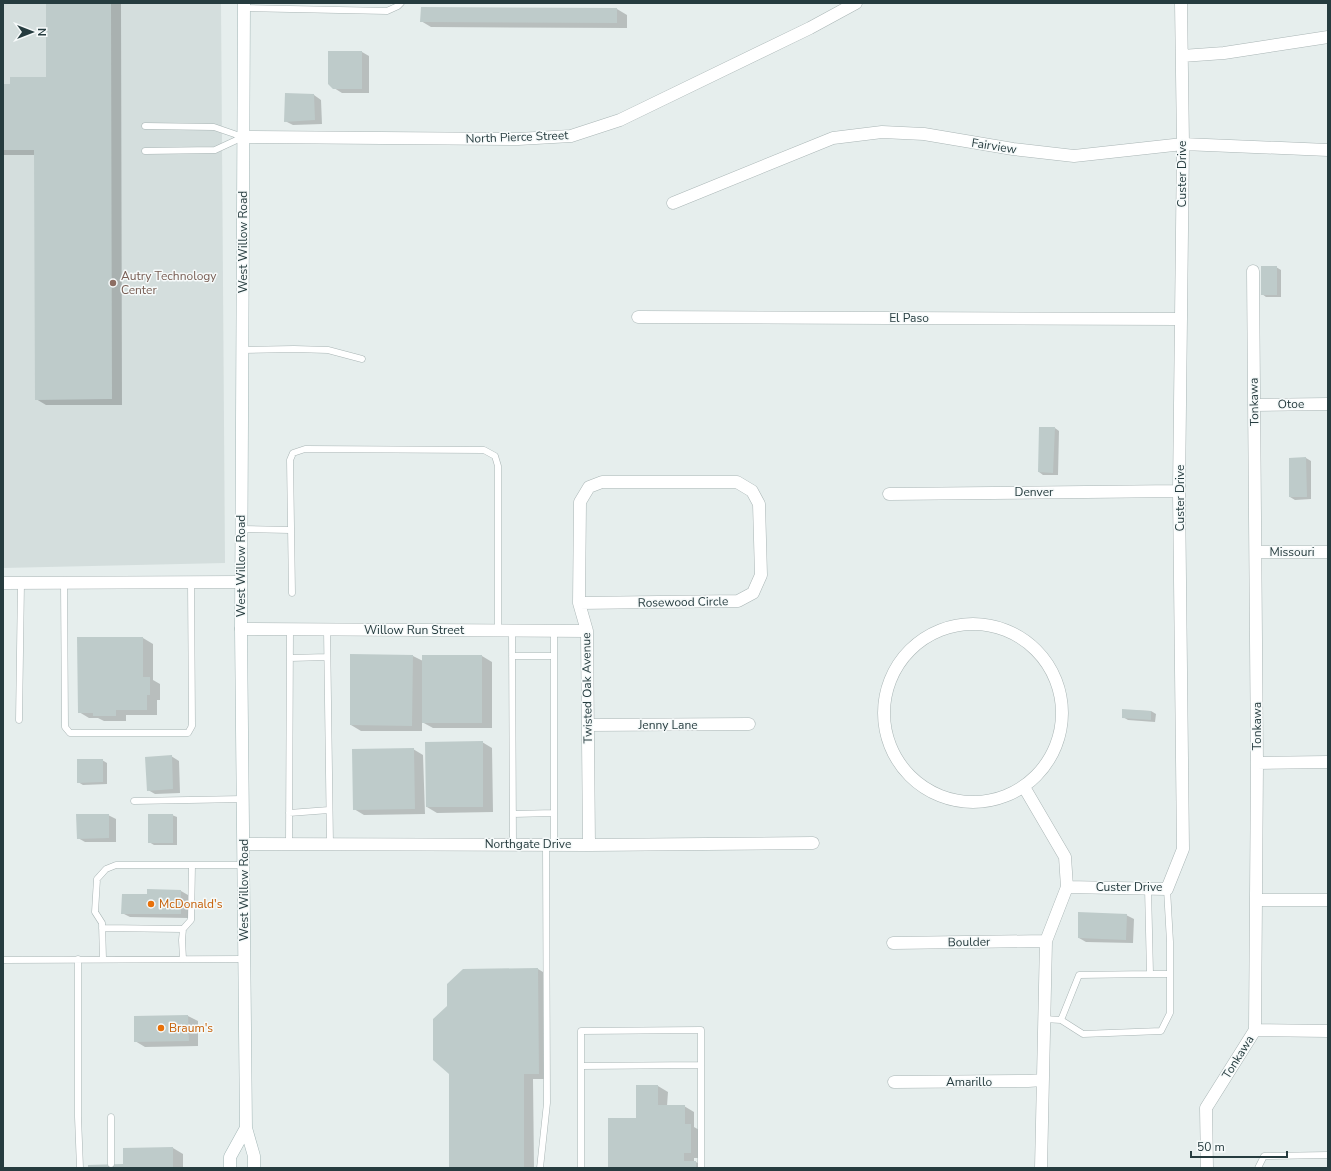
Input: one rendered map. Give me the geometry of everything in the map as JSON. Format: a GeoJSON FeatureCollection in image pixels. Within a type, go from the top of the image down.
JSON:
{"type":"FeatureCollection","features":[{"type":"Feature","properties":{"kind":"street","name":"North Pierce Street"},"geometry":{"type":"LineString","coordinates":[[243,137],[518,139],[571,136],[620,120],[810,28],[856,3]]}},
{"type":"Feature","properties":{"kind":"street","name":"Custer Drive"},"geometry":{"type":"LineString","coordinates":[[1067,886],[1167,889],[1183,849],[1179,491],[1183,144],[1181,3]]}},
{"type":"Feature","properties":{"kind":"street","name":"West Willow Road"},"geometry":{"type":"LineString","coordinates":[[244,6],[241,629],[246,1128],[254,1156],[254,1168]]}},
{"type":"Feature","properties":{"kind":"street"},"geometry":{"type":"LineString","coordinates":[[1182,56],[1224,53],[1328,37]]}},
{"type":"Feature","properties":{"kind":"street","name":"Fairview"},"geometry":{"type":"LineString","coordinates":[[673,203],[833,138],[882,132],[924,134],[1013,149],[1074,156],[1183,144],[1328,150]]}},
{"type":"Feature","properties":{"kind":"street","name":"Tonkawa"},"geometry":{"type":"LineString","coordinates":[[1207,1168],[1206,1108],[1255,1030],[1258,762],[1253,271]]}},
{"type":"Feature","properties":{"kind":"street","name":"El Paso"},"geometry":{"type":"LineString","coordinates":[[638,317],[1181,318]]}},
{"type":"Feature","properties":{"kind":"street","name":"Otoe"},"geometry":{"type":"LineString","coordinates":[[1254,405],[1328,404]]}},
{"type":"Feature","properties":{"kind":"street","name":"Rosewood Circle"},"geometry":{"type":"LineString","coordinates":[[579,603],[738,601],[753,593],[761,575],[759,504],[752,491],[737,482],[602,482],[589,487]]}},
{"type":"Feature","properties":{"kind":"street","name":"Twisted Oak Avenue"},"geometry":{"type":"LineString","coordinates":[[588,845],[587,631],[579,603],[580,502],[589,487]]}},
{"type":"Feature","properties":{"kind":"street","name":"Denver"},"geometry":{"type":"LineString","coordinates":[[889,494],[1179,491]]}},
{"type":"Feature","properties":{"kind":"street","name":"Missouri"},"geometry":{"type":"LineString","coordinates":[[1256,552],[1328,552]]}},
{"type":"Feature","properties":{"kind":"street"},"geometry":{"type":"LineString","coordinates":[[3,583],[241,582]]}},
{"type":"Feature","properties":{"kind":"street"},"geometry":{"type":"LineString","coordinates":[[981,623],[1011,631],[1046,661],[1060,689],[1062,720],[1055,750],[1037,776],[1024,787],[1012,794],[987,802],[956,801],[927,790],[903,770],[888,742],[884,699],[894,669],[914,645],[950,626],[981,623]]}},
{"type":"Feature","properties":{"kind":"street","name":"Willow Run Street"},"geometry":{"type":"LineString","coordinates":[[241,629],[587,631]]}},
{"type":"Feature","properties":{"kind":"street","name":"Jenny Lane"},"geometry":{"type":"LineString","coordinates":[[588,725],[749,724]]}},
{"type":"Feature","properties":{"kind":"street"},"geometry":{"type":"LineString","coordinates":[[1258,762],[1328,762]]}},
{"type":"Feature","properties":{"kind":"street"},"geometry":{"type":"LineString","coordinates":[[1024,787],[1066,857],[1067,886],[1046,941],[1040,1168]]}},
{"type":"Feature","properties":{"kind":"street","name":"Northgate Drive"},"geometry":{"type":"LineString","coordinates":[[244,844],[588,845],[813,843]]}},
{"type":"Feature","properties":{"kind":"street"},"geometry":{"type":"LineString","coordinates":[[1257,900],[1328,900]]}},
{"type":"Feature","properties":{"kind":"street","name":"Boulder"},"geometry":{"type":"LineString","coordinates":[[893,942],[1046,941]]}},
{"type":"Feature","properties":{"kind":"street"},"geometry":{"type":"LineString","coordinates":[[1255,1030],[1328,1031]]}},
{"type":"Feature","properties":{"kind":"street","name":"Amarillo"},"geometry":{"type":"LineString","coordinates":[[894,1082],[1043,1080]]}},
{"type":"Feature","properties":{"kind":"street","name":"West Willow Road"},"geometry":{"type":"LineString","coordinates":[[230,1168],[230,1157],[246,1128]]}},
{"type":"Feature","properties":{"kind":"lane"},"geometry":{"type":"LineString","coordinates":[[244,6],[282,6],[387,11],[401,3]]}},
{"type":"Feature","properties":{"kind":"lane"},"geometry":{"type":"LineString","coordinates":[[146,126],[214,127],[243,137]]}},
{"type":"Feature","properties":{"kind":"lane"},"geometry":{"type":"LineString","coordinates":[[145,151],[215,150],[243,137]]}},
{"type":"Feature","properties":{"kind":"lane"},"geometry":{"type":"LineString","coordinates":[[242,350],[328,350],[362,359]]}},
{"type":"Feature","properties":{"kind":"lane"},"geometry":{"type":"LineString","coordinates":[[292,593],[290,460],[293,453],[305,449],[484,450],[495,456],[498,466],[498,630]]}},
{"type":"Feature","properties":{"kind":"lane"},"geometry":{"type":"LineString","coordinates":[[242,529],[290,530]]}},
{"type":"Feature","properties":{"kind":"lane"},"geometry":{"type":"LineString","coordinates":[[64,583],[65,727],[70,733],[188,733],[192,726],[193,715],[191,582]]}},
{"type":"Feature","properties":{"kind":"lane"},"geometry":{"type":"LineString","coordinates":[[19,720],[21,583]]}},
{"type":"Feature","properties":{"kind":"lane"},"geometry":{"type":"LineString","coordinates":[[289,844],[290,629]]}},
{"type":"Feature","properties":{"kind":"lane"},"geometry":{"type":"LineString","coordinates":[[327,630],[330,844]]}},
{"type":"Feature","properties":{"kind":"lane"},"geometry":{"type":"LineString","coordinates":[[512,630],[513,844]]}},
{"type":"Feature","properties":{"kind":"lane"},"geometry":{"type":"LineString","coordinates":[[540,1168],[547,1103],[547,982],[550,844],[554,813],[554,631]]}},
{"type":"Feature","properties":{"kind":"lane"},"geometry":{"type":"LineString","coordinates":[[512,656],[554,656]]}},
{"type":"Feature","properties":{"kind":"lane"},"geometry":{"type":"LineString","coordinates":[[290,658],[328,657]]}},
{"type":"Feature","properties":{"kind":"lane"},"geometry":{"type":"LineString","coordinates":[[134,801],[243,799]]}},
{"type":"Feature","properties":{"kind":"lane"},"geometry":{"type":"LineString","coordinates":[[289,813],[329,810]]}},
{"type":"Feature","properties":{"kind":"lane"},"geometry":{"type":"LineString","coordinates":[[513,814],[554,813]]}},
{"type":"Feature","properties":{"kind":"lane"},"geometry":{"type":"LineString","coordinates":[[103,959],[102,923],[95,912],[97,879],[106,869],[116,865],[244,865]]}},
{"type":"Feature","properties":{"kind":"lane"},"geometry":{"type":"LineString","coordinates":[[182,959],[183,929],[191,920],[192,865]]}},
{"type":"Feature","properties":{"kind":"lane"},"geometry":{"type":"LineString","coordinates":[[1148,888],[1150,974]]}},
{"type":"Feature","properties":{"kind":"lane"},"geometry":{"type":"LineString","coordinates":[[1044,1019],[1061,1020],[1082,1034],[1161,1031],[1170,1014],[1170,942],[1167,889]]}},
{"type":"Feature","properties":{"kind":"lane"},"geometry":{"type":"LineString","coordinates":[[102,928],[183,929]]}},
{"type":"Feature","properties":{"kind":"lane"},"geometry":{"type":"LineString","coordinates":[[3,960],[245,958]]}},
{"type":"Feature","properties":{"kind":"lane"},"geometry":{"type":"LineString","coordinates":[[78,959],[78,1118],[80,1168]]}},
{"type":"Feature","properties":{"kind":"lane"},"geometry":{"type":"LineString","coordinates":[[1061,1020],[1079,975],[1170,974]]}},
{"type":"Feature","properties":{"kind":"lane"},"geometry":{"type":"LineString","coordinates":[[581,1168],[581,1031],[701,1030],[701,1168]]}},
{"type":"Feature","properties":{"kind":"lane"},"geometry":{"type":"LineString","coordinates":[[581,1066],[701,1065]]}},
{"type":"Feature","properties":{"kind":"lane"},"geometry":{"type":"LineString","coordinates":[[111,1117],[111,1164]]}},
{"type":"Feature","properties":{"kind":"lane"},"geometry":{"type":"LineString","coordinates":[[1258,1168],[1264,1156],[1328,1155]]}},
{"type":"Feature","properties":{"kind":"shaded area","name":"Autry Technology Center"},"geometry":{"type":"Polygon","coordinates":[[[3,3],[221,3],[225,563],[3,568],[3,3]]]}},
{"type":"Feature","properties":{"kind":"building"},"geometry":{"type":"Polygon","coordinates":[[[46,3],[111,3],[112,399],[35,400],[34,150],[3,150],[3,84],[10,84],[10,77],[46,77],[46,3]]]}},
{"type":"Feature","properties":{"kind":"building"},"geometry":{"type":"Polygon","coordinates":[[[421,7],[617,8],[617,23],[420,22],[421,7]]]}},
{"type":"Feature","properties":{"kind":"building"},"geometry":{"type":"Polygon","coordinates":[[[328,51],[362,51],[362,89],[333,89],[328,84],[328,51]]]}},
{"type":"Feature","properties":{"kind":"building"},"geometry":{"type":"Polygon","coordinates":[[[285,93],[314,94],[315,120],[284,122],[285,93]]]}},
{"type":"Feature","properties":{"kind":"building"},"geometry":{"type":"Polygon","coordinates":[[[1261,266],[1277,266],[1277,295],[1261,295],[1261,266]]]}},
{"type":"Feature","properties":{"kind":"building"},"geometry":{"type":"Polygon","coordinates":[[[1039,427],[1055,427],[1053,473],[1038,472],[1039,427]]]}},
{"type":"Feature","properties":{"kind":"building"},"geometry":{"type":"Polygon","coordinates":[[[1306,457],[1307,497],[1289,497],[1289,458],[1306,457]]]}},
{"type":"Feature","properties":{"kind":"building"},"geometry":{"type":"Polygon","coordinates":[[[77,637],[143,637],[143,677],[150,677],[150,695],[147,695],[147,710],[116,710],[116,716],[93,716],[93,713],[78,713],[77,637]]]}},
{"type":"Feature","properties":{"kind":"building"},"geometry":{"type":"Polygon","coordinates":[[[350,654],[413,655],[412,726],[350,725],[350,654]]]}},
{"type":"Feature","properties":{"kind":"building"},"geometry":{"type":"Polygon","coordinates":[[[422,655],[482,655],[482,723],[422,723],[422,655]]]}},
{"type":"Feature","properties":{"kind":"building"},"geometry":{"type":"Polygon","coordinates":[[[1122,709],[1151,711],[1151,720],[1122,718],[1122,709]]]}},
{"type":"Feature","properties":{"kind":"building"},"geometry":{"type":"Polygon","coordinates":[[[483,741],[483,807],[426,807],[425,742],[483,741]]]}},
{"type":"Feature","properties":{"kind":"building"},"geometry":{"type":"Polygon","coordinates":[[[414,748],[415,809],[353,810],[352,749],[414,748]]]}},
{"type":"Feature","properties":{"kind":"building"},"geometry":{"type":"Polygon","coordinates":[[[172,755],[173,789],[147,791],[145,757],[172,755]]]}},
{"type":"Feature","properties":{"kind":"building"},"geometry":{"type":"Polygon","coordinates":[[[77,759],[103,759],[103,782],[77,783],[77,759]]]}},
{"type":"Feature","properties":{"kind":"building"},"geometry":{"type":"Polygon","coordinates":[[[76,814],[109,814],[109,838],[77,839],[76,814]]]}},
{"type":"Feature","properties":{"kind":"building"},"geometry":{"type":"Polygon","coordinates":[[[148,814],[173,814],[173,843],[148,843],[148,814]]]}},
{"type":"Feature","properties":{"kind":"building","name":"McDonald's"},"geometry":{"type":"Polygon","coordinates":[[[147,889],[181,890],[181,914],[121,914],[122,894],[147,894],[147,889]]]}},
{"type":"Feature","properties":{"kind":"building"},"geometry":{"type":"Polygon","coordinates":[[[1078,912],[1127,914],[1126,940],[1078,938],[1078,912]]]}},
{"type":"Feature","properties":{"kind":"building"},"geometry":{"type":"Polygon","coordinates":[[[538,968],[539,1074],[524,1074],[524,1168],[449,1168],[449,1074],[433,1060],[433,1019],[447,1006],[447,984],[463,969],[538,968]]]}},
{"type":"Feature","properties":{"kind":"building","name":"Braum's"},"geometry":{"type":"Polygon","coordinates":[[[188,1015],[189,1041],[134,1042],[134,1016],[188,1015]]]}},
{"type":"Feature","properties":{"kind":"building"},"geometry":{"type":"Polygon","coordinates":[[[636,1085],[658,1085],[658,1105],[685,1105],[685,1124],[691,1124],[691,1153],[684,1153],[684,1161],[696,1161],[696,1168],[608,1168],[608,1118],[636,1118],[636,1085]]]}},
{"type":"Feature","properties":{"kind":"building"},"geometry":{"type":"Polygon","coordinates":[[[173,1147],[173,1168],[88,1168],[88,1165],[123,1164],[123,1148],[173,1147]]]}},
{"type":"Feature","properties":{"kind":"place","name":"Autry Technology Center"},"geometry":{"type":"Point","coordinates":[113,283]}},
{"type":"Feature","properties":{"kind":"place","name":"McDonald's"},"geometry":{"type":"Point","coordinates":[151,904]}},
{"type":"Feature","properties":{"kind":"place","name":"Braum's"},"geometry":{"type":"Point","coordinates":[161,1028]}}]}
